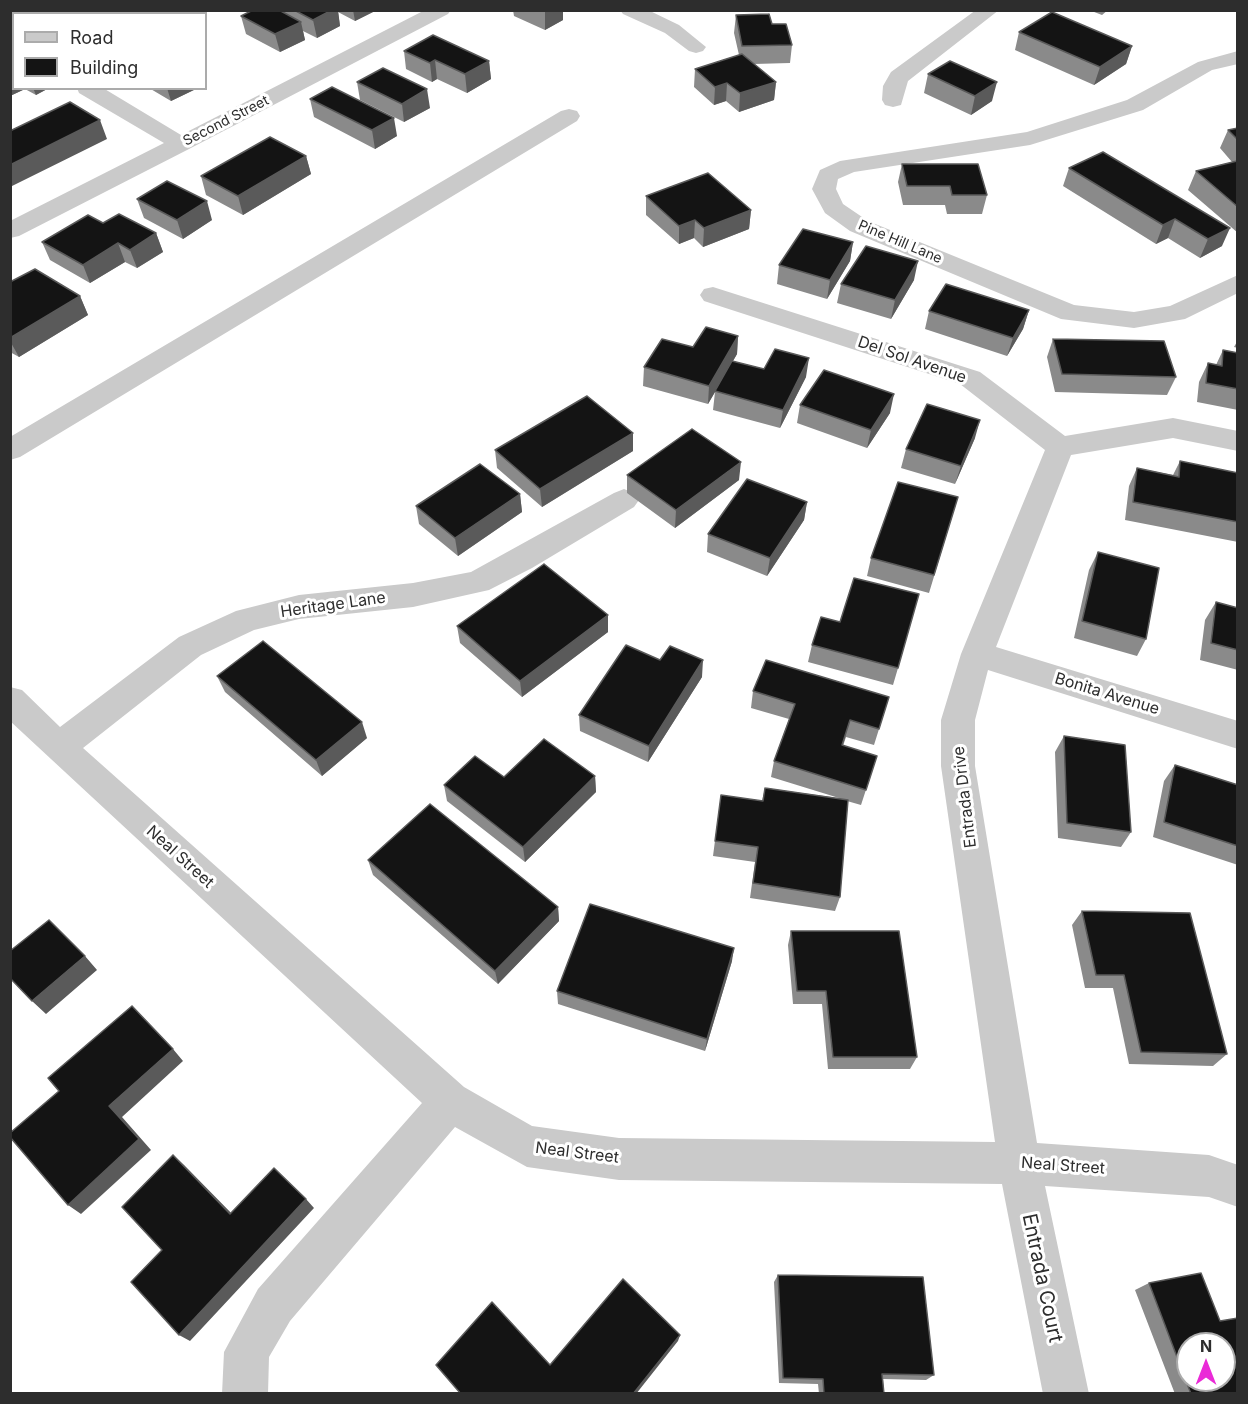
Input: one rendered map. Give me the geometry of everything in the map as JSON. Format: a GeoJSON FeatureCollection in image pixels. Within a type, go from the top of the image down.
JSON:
{"type":"FeatureCollection","features":[{"type":"Feature","properties":{"kind":"street","name":"Second Street"},"geometry":{"type":"LineString","coordinates":[[10,231],[441,10]]}},
{"type":"Feature","properties":{"kind":"street"},"geometry":{"type":"LineString","coordinates":[[630,10],[672,29],[696,47]]}},
{"type":"Feature","properties":{"kind":"street"},"geometry":{"type":"LineString","coordinates":[[893,100],[894,86],[899,77],[989,10]]}},
{"type":"Feature","properties":{"kind":"street","name":"Pine Hill Lane"},"geometry":{"type":"LineString","coordinates":[[1238,57],[1206,66],[1135,105],[1030,138],[848,166],[828,175],[824,189],[833,208],[859,226],[1070,313],[1134,320],[1176,313],[1238,283]]}},
{"type":"Feature","properties":{"kind":"street"},"geometry":{"type":"LineString","coordinates":[[90,90],[181,144]]}},
{"type":"Feature","properties":{"kind":"street"},"geometry":{"type":"LineString","coordinates":[[10,450],[569,116]]}},
{"type":"Feature","properties":{"kind":"street","name":"Del Sol Avenue"},"geometry":{"type":"LineString","coordinates":[[713,295],[970,378],[1060,447]]}},
{"type":"Feature","properties":{"kind":"street"},"geometry":{"type":"LineString","coordinates":[[1060,447],[1173,428],[1238,441]]}},
{"type":"Feature","properties":{"kind":"street","name":"Entrada Drive"},"geometry":{"type":"LineString","coordinates":[[1018,1163],[958,766],[958,720],[977,654],[1060,447]]}},
{"type":"Feature","properties":{"kind":"street","name":"Heritage Lane"},"geometry":{"type":"LineString","coordinates":[[59,747],[190,646],[247,620],[299,606],[412,595],[478,582],[521,560],[624,500]]}},
{"type":"Feature","properties":{"kind":"street","name":"Bonita Avenue"},"geometry":{"type":"LineString","coordinates":[[977,654],[1238,735]]}},
{"type":"Feature","properties":{"kind":"street","name":"Neal Street"},"geometry":{"type":"LineString","coordinates":[[10,700],[450,1101],[527,1146],[619,1159],[1018,1163],[1209,1176],[1238,1186]]}},
{"type":"Feature","properties":{"kind":"street"},"geometry":{"type":"LineString","coordinates":[[245,1394],[247,1352],[274,1305],[450,1101]]}},
{"type":"Feature","properties":{"kind":"street","name":"Entrada Court"},"geometry":{"type":"LineString","coordinates":[[1018,1163],[1066,1394]]}},
{"type":"Feature","properties":{"kind":"path"},"geometry":{"type":"LineString","coordinates":[[10,12],[15,10]]}},
{"type":"Feature","properties":{"kind":"building"},"geometry":{"type":"Polygon","coordinates":[[[79,10],[121,10],[118,12],[76,12],[79,10]]]}},
{"type":"Feature","properties":{"kind":"building"},"geometry":{"type":"Polygon","coordinates":[[[253,10],[279,10],[301,22],[275,34],[241,16],[253,10]]]}},
{"type":"Feature","properties":{"kind":"building"},"geometry":{"type":"Polygon","coordinates":[[[294,10],[332,10],[313,20],[294,10]]]}},
{"type":"Feature","properties":{"kind":"building"},"geometry":{"type":"Polygon","coordinates":[[[1052,12],[1132,46],[1100,67],[1019,32],[1052,12]]]}},
{"type":"Feature","properties":{"kind":"building"},"geometry":{"type":"Polygon","coordinates":[[[769,14],[772,24],[786,24],[792,45],[742,46],[736,15],[769,14]]]}},
{"type":"Feature","properties":{"kind":"building"},"geometry":{"type":"Polygon","coordinates":[[[433,35],[489,61],[465,74],[435,60],[430,63],[404,51],[433,35]]]}},
{"type":"Feature","properties":{"kind":"building"},"geometry":{"type":"Polygon","coordinates":[[[10,51],[12,52],[12,73],[10,74],[10,51]]]}},
{"type":"Feature","properties":{"kind":"building"},"geometry":{"type":"Polygon","coordinates":[[[742,54],[776,82],[740,93],[727,83],[715,87],[695,69],[742,54]]]}},
{"type":"Feature","properties":{"kind":"building"},"geometry":{"type":"Polygon","coordinates":[[[950,61],[997,82],[975,96],[928,74],[950,61]]]}},
{"type":"Feature","properties":{"kind":"building"},"geometry":{"type":"Polygon","coordinates":[[[383,68],[427,89],[402,104],[357,82],[383,68]]]}},
{"type":"Feature","properties":{"kind":"building"},"geometry":{"type":"Polygon","coordinates":[[[332,87],[394,118],[372,130],[310,99],[332,87]]]}},
{"type":"Feature","properties":{"kind":"building"},"geometry":{"type":"Polygon","coordinates":[[[70,102],[100,120],[10,165],[10,131],[70,102]]]}},
{"type":"Feature","properties":{"kind":"building"},"geometry":{"type":"Polygon","coordinates":[[[1238,128],[1238,140],[1228,130],[1238,128]]]}},
{"type":"Feature","properties":{"kind":"building"},"geometry":{"type":"Polygon","coordinates":[[[270,137],[306,156],[238,196],[201,176],[270,137]]]}},
{"type":"Feature","properties":{"kind":"building"},"geometry":{"type":"Polygon","coordinates":[[[1103,152],[1230,228],[1208,239],[1175,219],[1163,225],[1069,168],[1103,152]]]}},
{"type":"Feature","properties":{"kind":"building"},"geometry":{"type":"Polygon","coordinates":[[[1238,161],[1238,207],[1196,171],[1238,161]]]}},
{"type":"Feature","properties":{"kind":"building"},"geometry":{"type":"Polygon","coordinates":[[[902,164],[978,164],[987,195],[952,195],[950,186],[907,186],[902,164]]]}},
{"type":"Feature","properties":{"kind":"building"},"geometry":{"type":"Polygon","coordinates":[[[708,173],[751,210],[704,228],[695,220],[679,226],[646,196],[708,173]]]}},
{"type":"Feature","properties":{"kind":"building"},"geometry":{"type":"Polygon","coordinates":[[[167,181],[207,201],[177,220],[137,199],[167,181]]]}},
{"type":"Feature","properties":{"kind":"building"},"geometry":{"type":"Polygon","coordinates":[[[119,214],[156,233],[130,250],[118,243],[83,265],[42,242],[88,215],[103,223],[119,214]]]}},
{"type":"Feature","properties":{"kind":"building"},"geometry":{"type":"Polygon","coordinates":[[[803,229],[853,242],[830,280],[779,265],[803,229]]]}},
{"type":"Feature","properties":{"kind":"building"},"geometry":{"type":"Polygon","coordinates":[[[866,246],[918,261],[895,300],[841,284],[866,246]]]}},
{"type":"Feature","properties":{"kind":"building"},"geometry":{"type":"Polygon","coordinates":[[[35,269],[80,296],[10,338],[10,282],[35,269]]]}},
{"type":"Feature","properties":{"kind":"building"},"geometry":{"type":"Polygon","coordinates":[[[946,284],[1029,310],[1013,338],[929,311],[946,284]]]}},
{"type":"Feature","properties":{"kind":"building"},"geometry":{"type":"Polygon","coordinates":[[[706,327],[738,336],[709,386],[644,367],[662,339],[693,347],[706,327]]]}},
{"type":"Feature","properties":{"kind":"building"},"geometry":{"type":"Polygon","coordinates":[[[1053,339],[1164,341],[1176,377],[1062,374],[1053,339]]]}},
{"type":"Feature","properties":{"kind":"building"},"geometry":{"type":"Polygon","coordinates":[[[775,349],[809,358],[783,410],[715,391],[732,361],[764,369],[775,349]]]}},
{"type":"Feature","properties":{"kind":"building"},"geometry":{"type":"Polygon","coordinates":[[[1223,350],[1238,353],[1238,389],[1206,383],[1208,363],[1222,366],[1223,350]]]}},
{"type":"Feature","properties":{"kind":"building"},"geometry":{"type":"Polygon","coordinates":[[[824,370],[894,394],[871,430],[800,405],[824,370]]]}},
{"type":"Feature","properties":{"kind":"building"},"geometry":{"type":"Polygon","coordinates":[[[587,396],[633,433],[540,489],[495,450],[587,396]]]}},
{"type":"Feature","properties":{"kind":"building"},"geometry":{"type":"Polygon","coordinates":[[[927,404],[980,420],[961,466],[906,449],[927,404]]]}},
{"type":"Feature","properties":{"kind":"building"},"geometry":{"type":"Polygon","coordinates":[[[692,429],[741,462],[676,510],[627,475],[692,429]]]}},
{"type":"Feature","properties":{"kind":"building"},"geometry":{"type":"Polygon","coordinates":[[[1180,461],[1238,473],[1238,522],[1133,502],[1137,468],[1179,477],[1180,461]]]}},
{"type":"Feature","properties":{"kind":"building"},"geometry":{"type":"Polygon","coordinates":[[[480,464],[520,494],[455,538],[416,506],[480,464]]]}},
{"type":"Feature","properties":{"kind":"building"},"geometry":{"type":"Polygon","coordinates":[[[747,479],[807,502],[770,558],[708,534],[747,479]]]}},
{"type":"Feature","properties":{"kind":"building"},"geometry":{"type":"Polygon","coordinates":[[[898,482],[958,497],[934,575],[871,558],[898,482]]]}},
{"type":"Feature","properties":{"kind":"building"},"geometry":{"type":"Polygon","coordinates":[[[1098,552],[1159,568],[1146,639],[1082,621],[1098,552]]]}},
{"type":"Feature","properties":{"kind":"building"},"geometry":{"type":"Polygon","coordinates":[[[544,564],[608,615],[520,681],[457,626],[544,564]]]}},
{"type":"Feature","properties":{"kind":"building"},"geometry":{"type":"Polygon","coordinates":[[[854,578],[919,594],[898,668],[812,645],[821,617],[840,622],[854,578]]]}},
{"type":"Feature","properties":{"kind":"building"},"geometry":{"type":"Polygon","coordinates":[[[1216,602],[1238,608],[1238,650],[1211,643],[1216,602]]]}},
{"type":"Feature","properties":{"kind":"building"},"geometry":{"type":"Polygon","coordinates":[[[263,641],[362,722],[316,760],[217,676],[263,641]]]}},
{"type":"Feature","properties":{"kind":"building"},"geometry":{"type":"Polygon","coordinates":[[[626,645],[660,660],[670,646],[703,660],[649,746],[579,715],[626,645]]]}},
{"type":"Feature","properties":{"kind":"building"},"geometry":{"type":"Polygon","coordinates":[[[766,660],[889,697],[879,729],[850,720],[842,745],[877,756],[866,790],[774,761],[795,704],[753,691],[766,660]]]}},
{"type":"Feature","properties":{"kind":"building"},"geometry":{"type":"Polygon","coordinates":[[[1064,736],[1125,745],[1131,832],[1067,823],[1064,736]]]}},
{"type":"Feature","properties":{"kind":"building"},"geometry":{"type":"Polygon","coordinates":[[[544,739],[595,776],[523,847],[444,785],[475,756],[504,777],[544,739]]]}},
{"type":"Feature","properties":{"kind":"building"},"geometry":{"type":"Polygon","coordinates":[[[1175,765],[1238,785],[1238,846],[1164,822],[1175,765]]]}},
{"type":"Feature","properties":{"kind":"building"},"geometry":{"type":"Polygon","coordinates":[[[765,788],[848,800],[840,897],[753,883],[758,847],[715,841],[721,795],[763,801],[765,788]]]}},
{"type":"Feature","properties":{"kind":"building"},"geometry":{"type":"Polygon","coordinates":[[[430,804],[558,907],[495,971],[368,860],[430,804]]]}},
{"type":"Feature","properties":{"kind":"building"},"geometry":{"type":"Polygon","coordinates":[[[590,904],[734,948],[707,1039],[557,991],[590,904]]]}},
{"type":"Feature","properties":{"kind":"building"},"geometry":{"type":"Polygon","coordinates":[[[1082,911],[1190,913],[1227,1054],[1141,1052],[1124,975],[1096,975],[1082,911]]]}},
{"type":"Feature","properties":{"kind":"building"},"geometry":{"type":"Polygon","coordinates":[[[49,920],[85,956],[32,1001],[10,978],[10,951],[49,920]]]}},
{"type":"Feature","properties":{"kind":"building"},"geometry":{"type":"Polygon","coordinates":[[[791,931],[899,931],[917,1057],[833,1057],[826,991],[797,991],[791,931]]]}},
{"type":"Feature","properties":{"kind":"building"},"geometry":{"type":"Polygon","coordinates":[[[132,1006],[173,1049],[109,1106],[139,1139],[68,1205],[10,1137],[10,1133],[59,1091],[48,1078],[132,1006]]]}},
{"type":"Feature","properties":{"kind":"building"},"geometry":{"type":"Polygon","coordinates":[[[173,1155],[230,1214],[274,1168],[306,1199],[179,1335],[131,1282],[162,1250],[122,1207],[173,1155]]]}},
{"type":"Feature","properties":{"kind":"building"},"geometry":{"type":"Polygon","coordinates":[[[1201,1273],[1220,1321],[1238,1318],[1238,1394],[1191,1394],[1190,1392],[1236,1392],[1236,1332],[1176,1332],[1176,1354],[1149,1283],[1201,1273]]]}},
{"type":"Feature","properties":{"kind":"building"},"geometry":{"type":"Polygon","coordinates":[[[778,1275],[923,1277],[934,1375],[882,1374],[884,1394],[824,1394],[823,1379],[783,1378],[778,1275]]]}},
{"type":"Feature","properties":{"kind":"building"},"geometry":{"type":"Polygon","coordinates":[[[623,1279],[680,1335],[633,1394],[461,1394],[436,1365],[492,1302],[550,1365],[623,1279]]]}}]}
